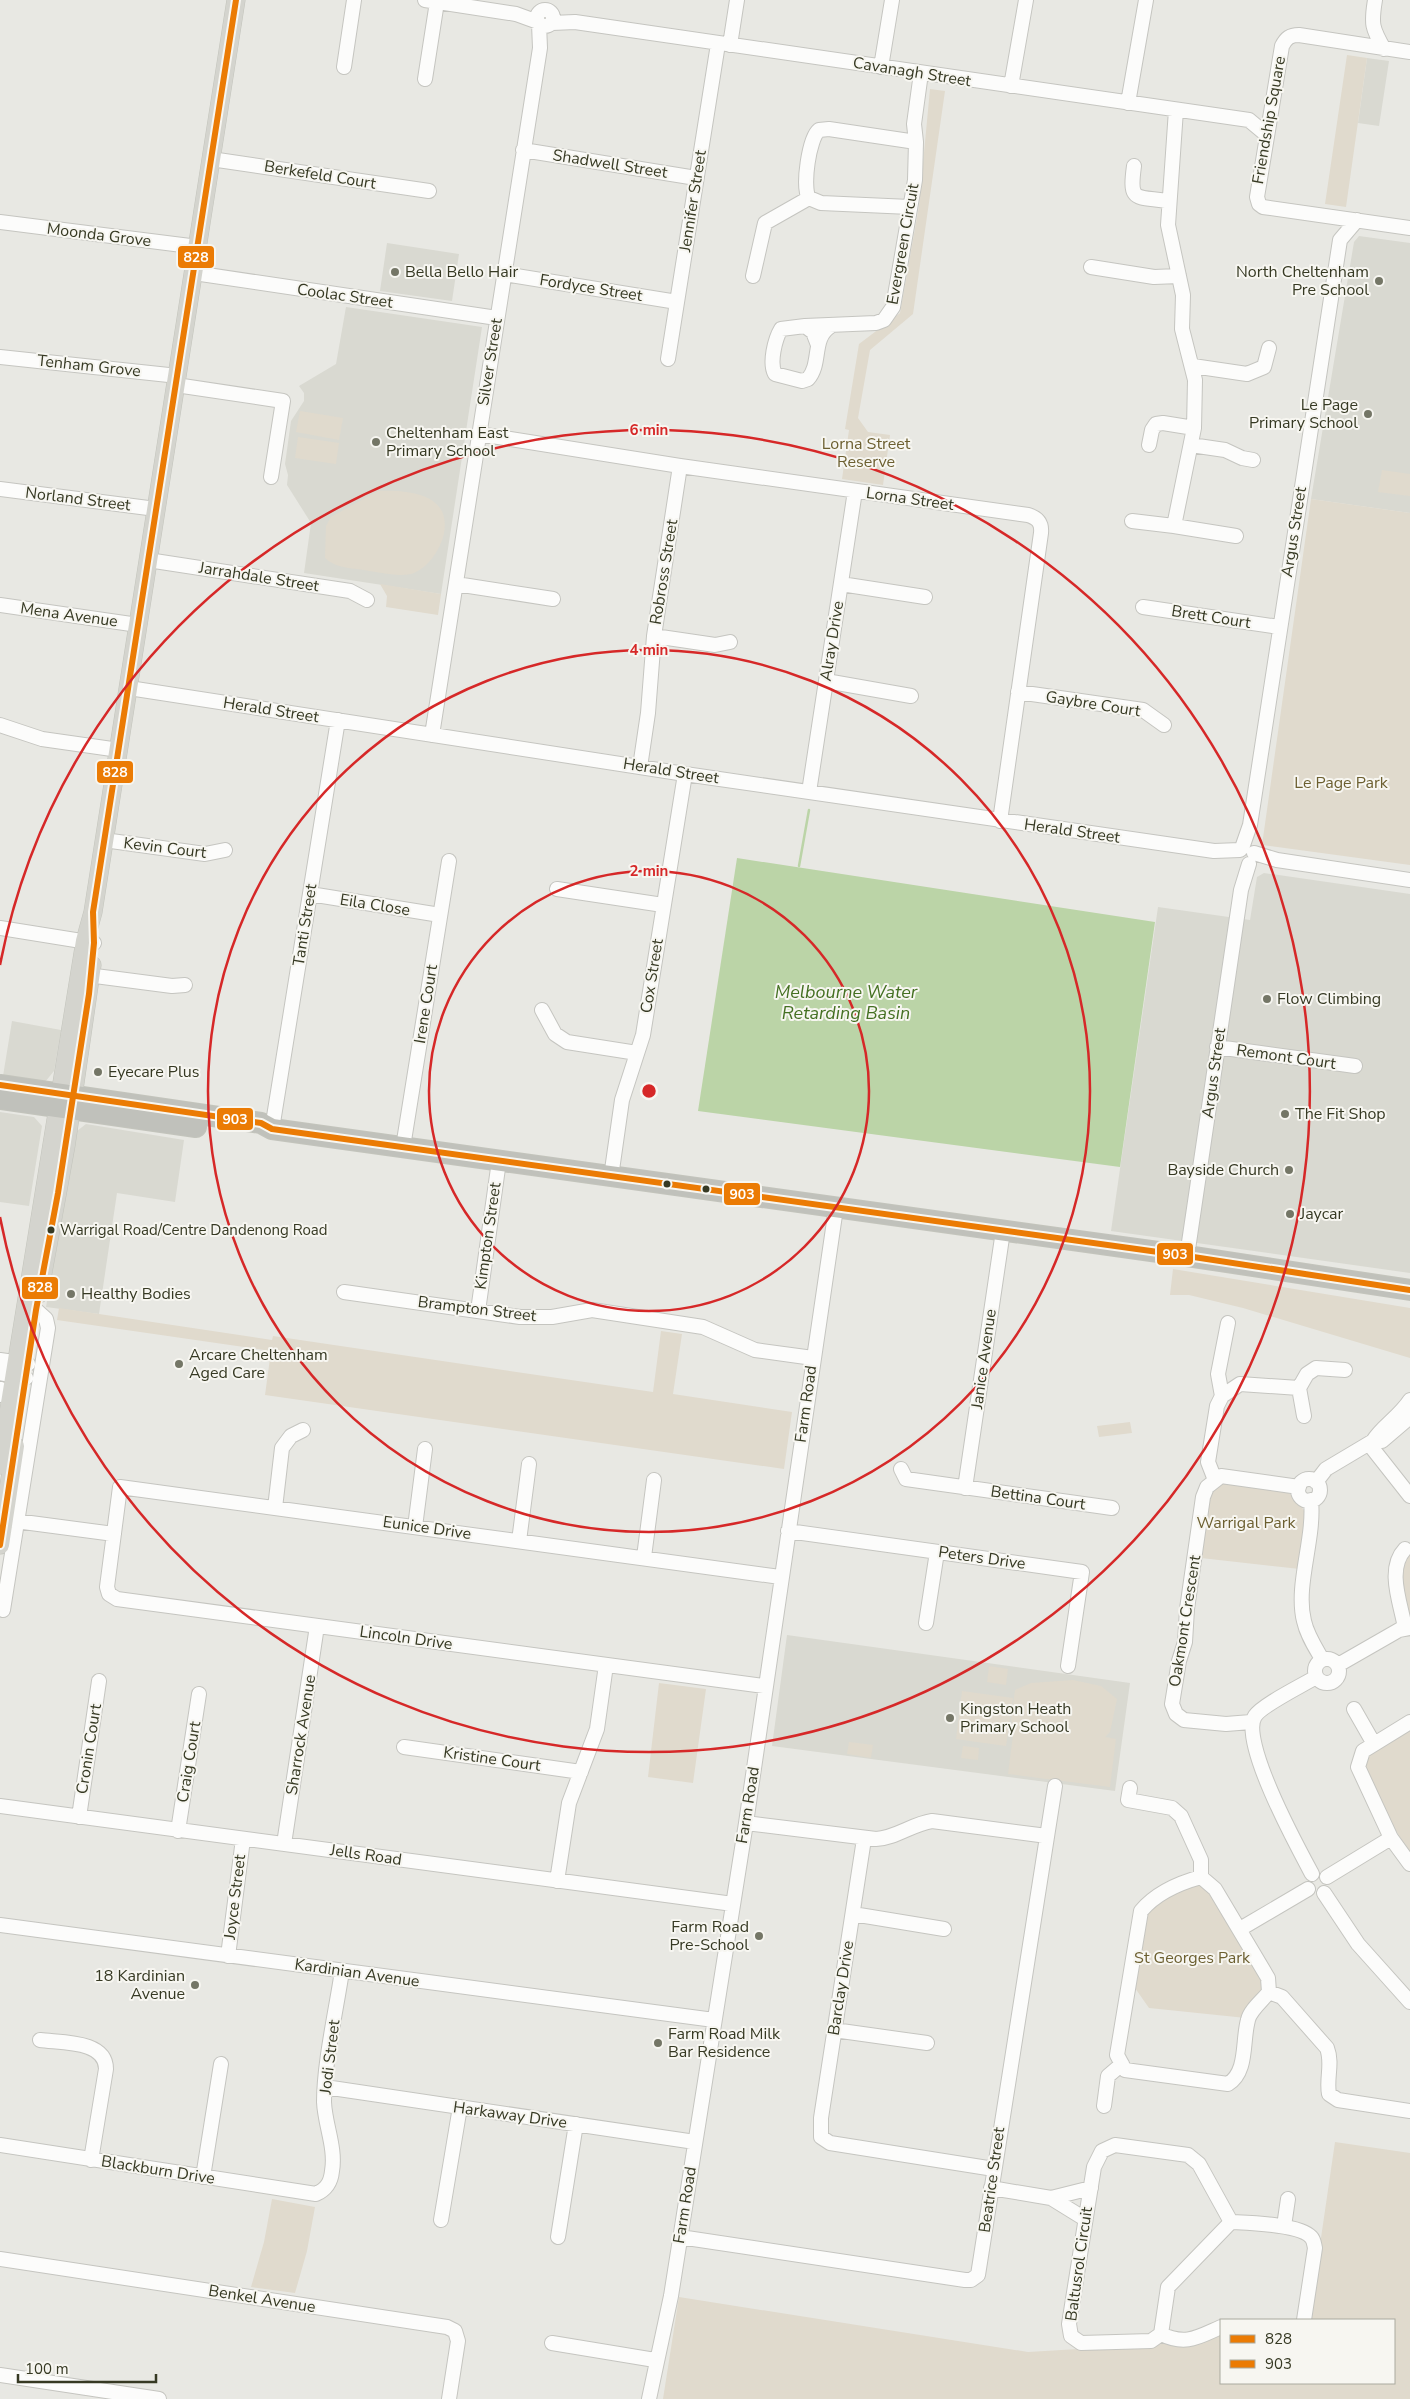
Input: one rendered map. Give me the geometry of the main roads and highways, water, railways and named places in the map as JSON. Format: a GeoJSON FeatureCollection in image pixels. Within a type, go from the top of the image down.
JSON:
{"type":"FeatureCollection","features":[{"type":"Feature","properties":{"kind":"highway"},"geometry":{"type":"LineString","coordinates":[[0,1085],[65,1102],[247,1133],[260,1134],[272,1129],[1187,1256],[1410,1290]]}},
{"type":"Feature","properties":{"kind":"highway"},"geometry":{"type":"LineString","coordinates":[[0,1099],[65,1102]]}},
{"type":"Feature","properties":{"kind":"main road"},"geometry":{"type":"LineString","coordinates":[[14,1369],[36,1310],[104,840],[236,0]]}},
{"type":"Feature","properties":{"kind":"main road"},"geometry":{"type":"LineString","coordinates":[[0,1546],[7,1520],[3,1461],[14,1369],[65,1102]]}},
{"type":"Feature","properties":{"kind":"water","name":"Melbourne Water Retarding Basin"},"geometry":{"type":"Polygon","coordinates":[[[737,858],[1155,922],[1120,1167],[698,1111],[737,858]]]}},
{"type":"Feature","properties":{"kind":"waterway"},"geometry":{"type":"LineString","coordinates":[[799,866],[809,810]]}},
{"type":"Feature","properties":{"kind":"place","name":"Bella Bello Hair"},"geometry":{"type":"Point","coordinates":[395,272]}},
{"type":"Feature","properties":{"kind":"place","name":"North Cheltenham Pre School"},"geometry":{"type":"Point","coordinates":[1379,281]}},
{"type":"Feature","properties":{"kind":"place","name":"Le Page Primary School"},"geometry":{"type":"Point","coordinates":[1368,414]}},
{"type":"Feature","properties":{"kind":"place","name":"Cheltenham East Primary School"},"geometry":{"type":"Point","coordinates":[376,442]}},
{"type":"Feature","properties":{"kind":"place","name":"Flow Climbing"},"geometry":{"type":"Point","coordinates":[1267,999]}},
{"type":"Feature","properties":{"kind":"place","name":"Eyecare Plus"},"geometry":{"type":"Point","coordinates":[98,1072]}},
{"type":"Feature","properties":{"kind":"place","name":"The Fit Shop"},"geometry":{"type":"Point","coordinates":[1285,1114]}},
{"type":"Feature","properties":{"kind":"place","name":"Bayside Church"},"geometry":{"type":"Point","coordinates":[1289,1170]}},
{"type":"Feature","properties":{"kind":"place","name":"Jaycar"},"geometry":{"type":"Point","coordinates":[1290,1214]}},
{"type":"Feature","properties":{"kind":"place","name":"Warrigal Road/Centre Dandenong Road"},"geometry":{"type":"Point","coordinates":[51,1230]}},
{"type":"Feature","properties":{"kind":"place","name":"Healthy Bodies"},"geometry":{"type":"Point","coordinates":[71,1294]}},
{"type":"Feature","properties":{"kind":"place","name":"Arcare Cheltenham Aged Care"},"geometry":{"type":"Point","coordinates":[179,1364]}},
{"type":"Feature","properties":{"kind":"place","name":"Kingston Heath Primary School"},"geometry":{"type":"Point","coordinates":[950,1718]}},
{"type":"Feature","properties":{"kind":"place","name":"Farm Road Pre-School"},"geometry":{"type":"Point","coordinates":[759,1936]}},
{"type":"Feature","properties":{"kind":"place","name":"18 Kardinian Avenue"},"geometry":{"type":"Point","coordinates":[195,1985]}},
{"type":"Feature","properties":{"kind":"place","name":"Farm Road Milk Bar Residence"},"geometry":{"type":"Point","coordinates":[658,2043]}},
{"type":"Feature","properties":{"kind":"park label","name":"Lorna Street Reserve"},"geometry":{"type":"Point","coordinates":[866,453]}},
{"type":"Feature","properties":{"kind":"park label","name":"Le Page Park"},"geometry":{"type":"Point","coordinates":[1341,783]}},
{"type":"Feature","properties":{"kind":"park label","name":"Warrigal Park"},"geometry":{"type":"Point","coordinates":[1246,1523]}},
{"type":"Feature","properties":{"kind":"park label","name":"St Georges Park"},"geometry":{"type":"Point","coordinates":[1192,1958]}}]}
